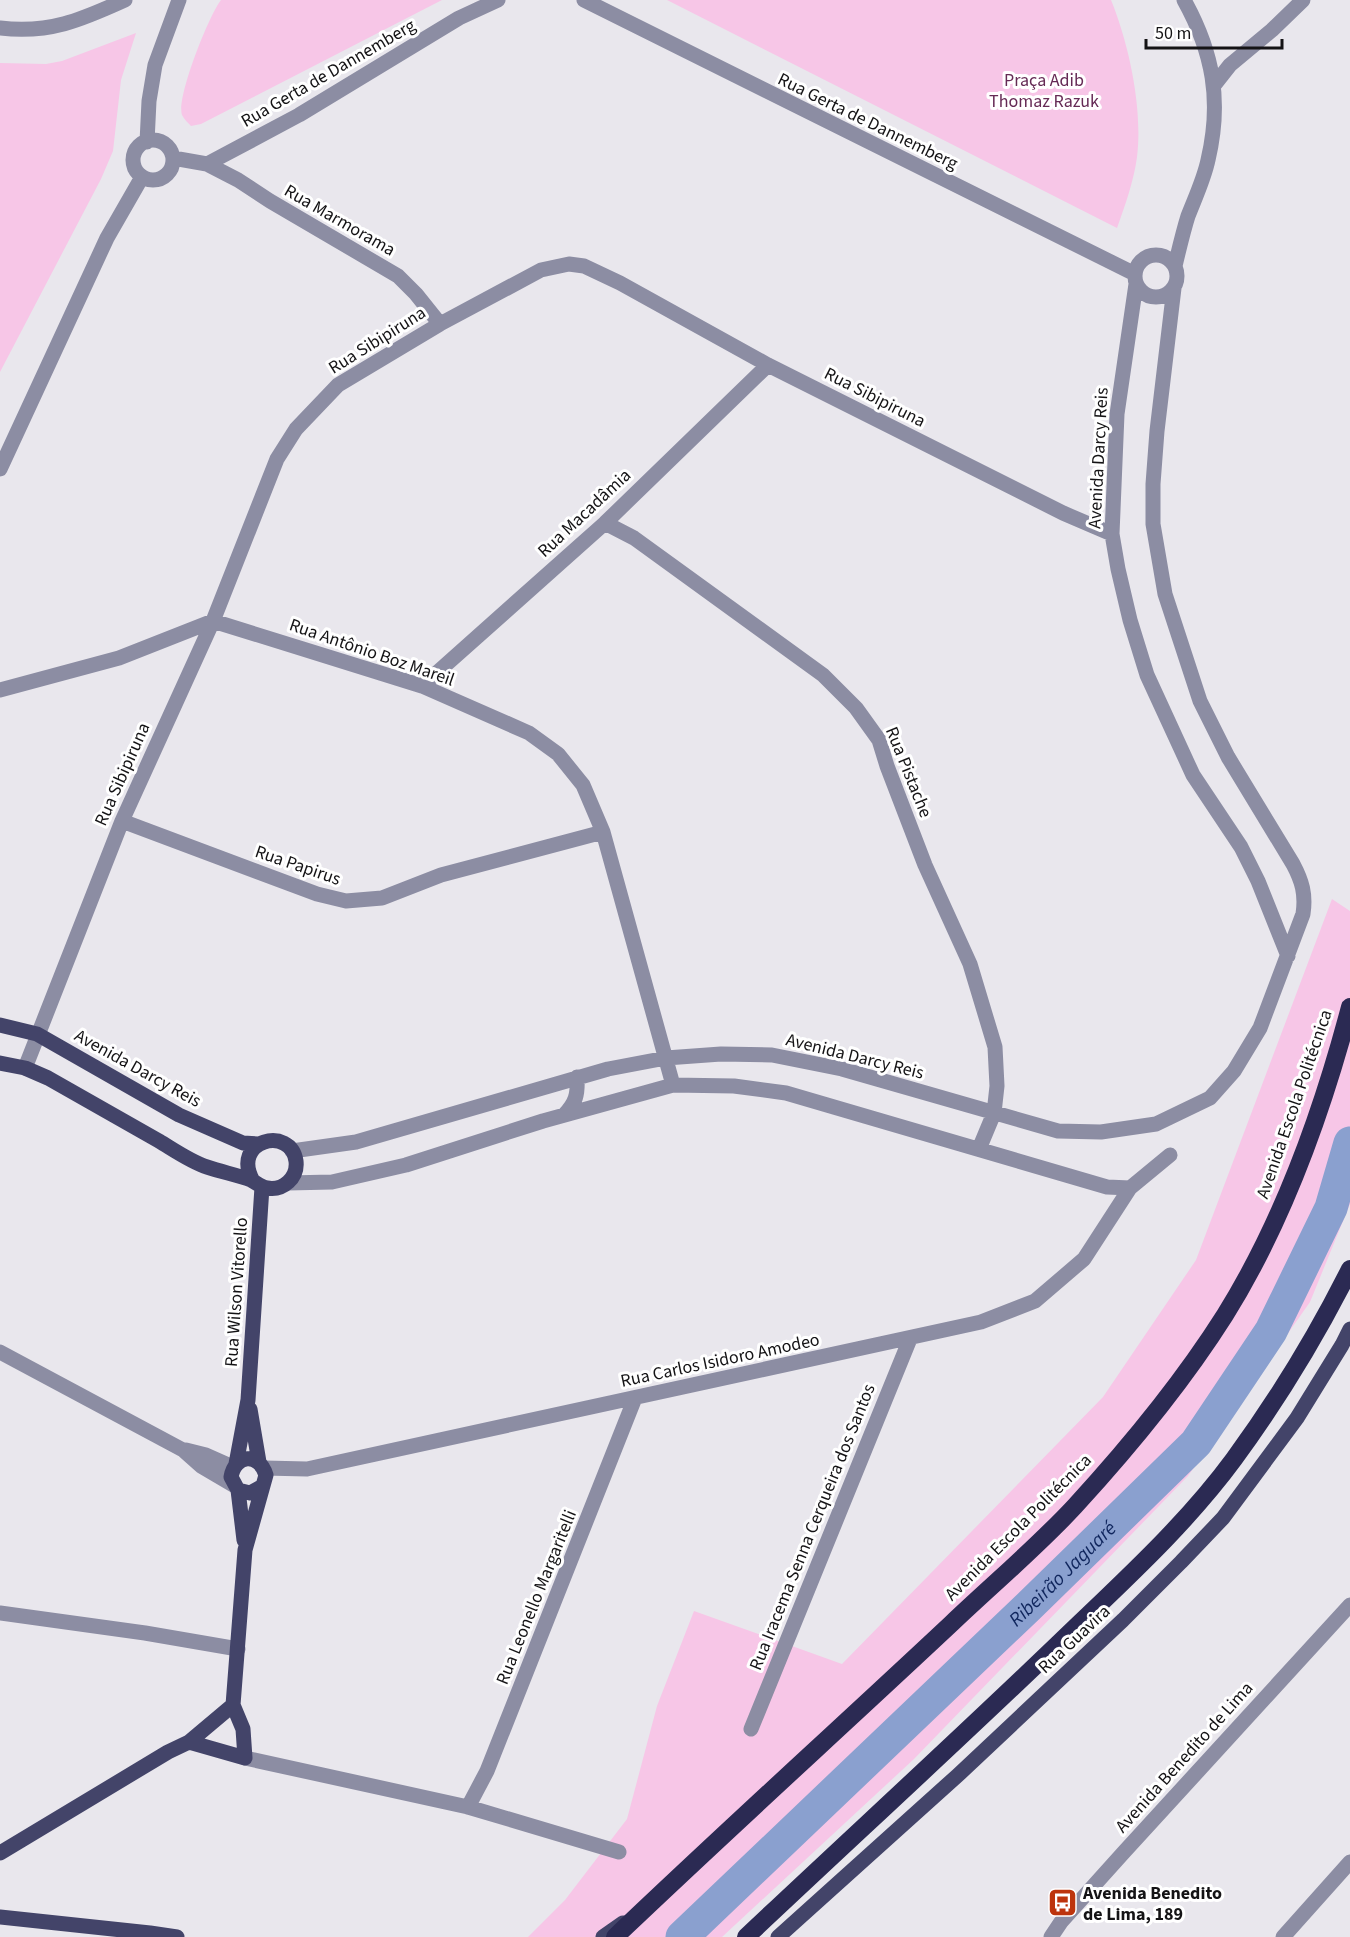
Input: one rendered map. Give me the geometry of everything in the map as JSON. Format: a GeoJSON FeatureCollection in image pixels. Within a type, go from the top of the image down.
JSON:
{"type":"FeatureCollection","features":[{"type":"Feature","properties":{"kind":"highway","name":"Avenida Escola Politécnica"},"geometry":{"type":"LineString","coordinates":[[615,1937],[848,1721],[1073,1507],[1139,1433],[1184,1376],[1226,1313],[1265,1242],[1298,1166],[1350,1007]]}},
{"type":"Feature","properties":{"kind":"highway"},"geometry":{"type":"LineString","coordinates":[[746,1937],[1020,1680],[1132,1572],[1196,1505],[1233,1461],[1280,1394],[1350,1269]]}},
{"type":"Feature","properties":{"kind":"main road","name":"Avenida Darcy Reis"},"geometry":{"type":"LineString","coordinates":[[0,1025],[37,1034],[179,1115],[243,1143],[258,1144]]}},
{"type":"Feature","properties":{"kind":"main road"},"geometry":{"type":"LineString","coordinates":[[0,1063],[25,1068],[48,1078],[204,1166],[258,1184],[276,1189],[288,1183],[293,1176],[296,1168],[292,1151],[286,1144],[277,1140],[267,1140],[258,1144],[250,1152],[247,1161],[248,1172],[258,1184]]}},
{"type":"Feature","properties":{"kind":"main road","name":"Rua Wilson Vitorello"},"geometry":{"type":"LineString","coordinates":[[235,1466],[248,1400],[258,1184]]}},
{"type":"Feature","properties":{"kind":"main road","name":"Rua Guavira"},"geometry":{"type":"LineString","coordinates":[[781,1936],[1123,1620],[1189,1554],[1222,1518],[1297,1418],[1350,1329]]}},
{"type":"Feature","properties":{"kind":"main road","name":"Rua Wilson Vitorello"},"geometry":{"type":"LineString","coordinates":[[248,1400],[261,1465]]}},
{"type":"Feature","properties":{"kind":"main road"},"geometry":{"type":"LineString","coordinates":[[189,1742],[245,1758],[243,1729],[233,1705],[245,1550],[266,1475],[261,1465],[247,1459],[235,1466],[231,1477],[236,1488],[245,1550]]}},
{"type":"Feature","properties":{"kind":"main road"},"geometry":{"type":"LineString","coordinates":[[236,1488],[250,1493],[261,1487]]}},
{"type":"Feature","properties":{"kind":"main road"},"geometry":{"type":"LineString","coordinates":[[0,1853],[168,1752],[189,1742],[233,1705]]}},
{"type":"Feature","properties":{"kind":"main road","name":"Avenida Escola Politécnica"},"geometry":{"type":"LineString","coordinates":[[603,1937],[652,1902]]}},
{"type":"Feature","properties":{"kind":"main road"},"geometry":{"type":"LineString","coordinates":[[0,1917],[150,1932],[177,1937]]}},
{"type":"Feature","properties":{"kind":"street"},"geometry":{"type":"LineString","coordinates":[[0,28],[22,31],[65,26],[124,0]]}},
{"type":"Feature","properties":{"kind":"street"},"geometry":{"type":"LineString","coordinates":[[147,142],[149,101],[155,65],[179,0]]}},
{"type":"Feature","properties":{"kind":"street","name":"Rua Gerta de Dannemberg"},"geometry":{"type":"LineString","coordinates":[[207,164],[299,115],[459,18],[498,0]]}},
{"type":"Feature","properties":{"kind":"street","name":"Rua Gerta de Dannemberg"},"geometry":{"type":"LineString","coordinates":[[584,0],[1136,279]]}},
{"type":"Feature","properties":{"kind":"street"},"geometry":{"type":"LineString","coordinates":[[1175,266],[1187,220],[1208,160],[1215,84],[1208,52],[1198,25],[1184,0]]}},
{"type":"Feature","properties":{"kind":"street"},"geometry":{"type":"LineString","coordinates":[[1215,84],[1230,64],[1272,30],[1303,0]]}},
{"type":"Feature","properties":{"kind":"street"},"geometry":{"type":"LineString","coordinates":[[147,142],[162,142],[172,151],[173,158],[173,164],[167,176],[155,180],[142,177],[134,166],[133,159],[138,147],[147,142]]}},
{"type":"Feature","properties":{"kind":"street"},"geometry":{"type":"LineString","coordinates":[[173,158],[207,164]]}},
{"type":"Feature","properties":{"kind":"street","name":"Rua Marmorama"},"geometry":{"type":"LineString","coordinates":[[207,164],[238,180],[398,276],[440,324]]}},
{"type":"Feature","properties":{"kind":"street"},"geometry":{"type":"LineString","coordinates":[[0,469],[107,238],[142,177]]}},
{"type":"Feature","properties":{"kind":"street"},"geometry":{"type":"LineString","coordinates":[[1161,255],[1172,261],[1175,266],[1178,277],[1174,288],[1165,295],[1154,297],[1143,293],[1136,279],[1139,263],[1149,256],[1161,255]]}},
{"type":"Feature","properties":{"kind":"street","name":"Rua Sibipiruna"},"geometry":{"type":"LineString","coordinates":[[25,1068],[122,821],[213,621],[277,459],[297,429],[338,385],[440,324],[541,270],[569,264],[584,266],[620,283],[768,365],[1063,513],[1112,534]]}},
{"type":"Feature","properties":{"kind":"street","name":"Avenida Darcy Reis"},"geometry":{"type":"LineString","coordinates":[[1136,279],[1117,414],[1112,534],[1130,620],[1147,675],[1193,775],[1241,847],[1258,881],[1288,956]]}},
{"type":"Feature","properties":{"kind":"street","name":"Avenida Darcy Reis"},"geometry":{"type":"LineString","coordinates":[[292,1151],[356,1142],[577,1077],[666,1058],[721,1054],[772,1055],[842,1069],[1058,1131],[1101,1132],[1156,1124],[1210,1098],[1234,1071],[1260,1028],[1304,914],[1305,896],[1302,880],[1227,757],[1200,700],[1170,614],[1153,524],[1153,484],[1159,408],[1174,288]]}},
{"type":"Feature","properties":{"kind":"street","name":"Rua Macadâmia"},"geometry":{"type":"LineString","coordinates":[[422,686],[605,523],[768,365]]}},
{"type":"Feature","properties":{"kind":"street","name":"Rua Pistache"},"geometry":{"type":"LineString","coordinates":[[605,523],[634,538],[823,675],[856,708],[879,740],[925,865],[970,964],[995,1047],[997,1086],[994,1113],[979,1149]]}},
{"type":"Feature","properties":{"kind":"street"},"geometry":{"type":"LineString","coordinates":[[0,690],[119,658],[213,621]]}},
{"type":"Feature","properties":{"kind":"street","name":"Rua Antônio Boz Mareil"},"geometry":{"type":"LineString","coordinates":[[213,621],[422,686],[529,733],[558,754],[583,785],[603,831],[673,1085]]}},
{"type":"Feature","properties":{"kind":"street","name":"Rua Papirus"},"geometry":{"type":"LineString","coordinates":[[122,821],[317,894],[346,901],[382,898],[441,875],[603,831]]}},
{"type":"Feature","properties":{"kind":"street"},"geometry":{"type":"LineString","coordinates":[[564,1115],[574,1105],[577,1097],[577,1077]]}},
{"type":"Feature","properties":{"kind":"street"},"geometry":{"type":"LineString","coordinates":[[288,1183],[332,1182],[406,1165],[564,1115],[673,1085],[734,1086],[786,1093],[1107,1187],[1130,1188],[1170,1155]]}},
{"type":"Feature","properties":{"kind":"street","name":"Rua Carlos Isidoro Amodeo"},"geometry":{"type":"LineString","coordinates":[[261,1465],[307,1468],[981,1322],[1035,1301],[1084,1259],[1130,1188]]}},
{"type":"Feature","properties":{"kind":"street","name":"Rua Iracema Senna Cerqueira dos Santos"},"geometry":{"type":"LineString","coordinates":[[751,1729],[910,1338]]}},
{"type":"Feature","properties":{"kind":"street"},"geometry":{"type":"LineString","coordinates":[[0,1353],[183,1450],[201,1466],[236,1488]]}},
{"type":"Feature","properties":{"kind":"street","name":"Rua Leonello Margaritelli"},"geometry":{"type":"LineString","coordinates":[[468,1807],[487,1771],[635,1398]]}},
{"type":"Feature","properties":{"kind":"street"},"geometry":{"type":"LineString","coordinates":[[183,1450],[235,1466]]}},
{"type":"Feature","properties":{"kind":"street","name":"Avenida Benedito de Lima"},"geometry":{"type":"LineString","coordinates":[[1051,1937],[1061,1922],[1124,1852],[1350,1605]]}},
{"type":"Feature","properties":{"kind":"street"},"geometry":{"type":"LineString","coordinates":[[0,1613],[145,1633],[238,1649]]}},
{"type":"Feature","properties":{"kind":"street"},"geometry":{"type":"LineString","coordinates":[[245,1758],[468,1807],[619,1852]]}},
{"type":"Feature","properties":{"kind":"street"},"geometry":{"type":"LineString","coordinates":[[1283,1937],[1350,1862]]}},
{"type":"Feature","properties":{"kind":"green space"},"geometry":{"type":"Polygon","coordinates":[[[221,0],[442,0],[201,124],[191,126],[182,115],[184,92],[202,38],[221,0]]]}},
{"type":"Feature","properties":{"kind":"green space","name":"Praça Adib Thomaz Razuk"},"geometry":{"type":"Polygon","coordinates":[[[667,0],[1111,0],[1129,56],[1138,118],[1136,166],[1117,228],[667,0]]]}},
{"type":"Feature","properties":{"kind":"green space"},"geometry":{"type":"Polygon","coordinates":[[[136,33],[121,80],[113,151],[101,179],[0,372],[0,63],[46,64],[62,61],[136,33]]]}},
{"type":"Feature","properties":{"kind":"green space"},"geometry":{"type":"Polygon","coordinates":[[[1332,899],[1350,911],[1350,1204],[1310,1302],[1188,1476],[914,1759],[722,1937],[528,1937],[565,1900],[627,1819],[657,1706],[694,1611],[842,1664],[1103,1397],[1196,1260],[1332,899]]]}},
{"type":"Feature","properties":{"kind":"waterway","name":"Ribeirão Jaguaré"},"geometry":{"type":"LineString","coordinates":[[682,1937],[1028,1607],[1196,1443],[1271,1331],[1331,1208],[1350,1143]]}},
{"type":"Feature","properties":{"kind":"place","name":"Avenida Benedito de Lima, 189"},"geometry":{"type":"Point","coordinates":[1062,1903]}}]}
